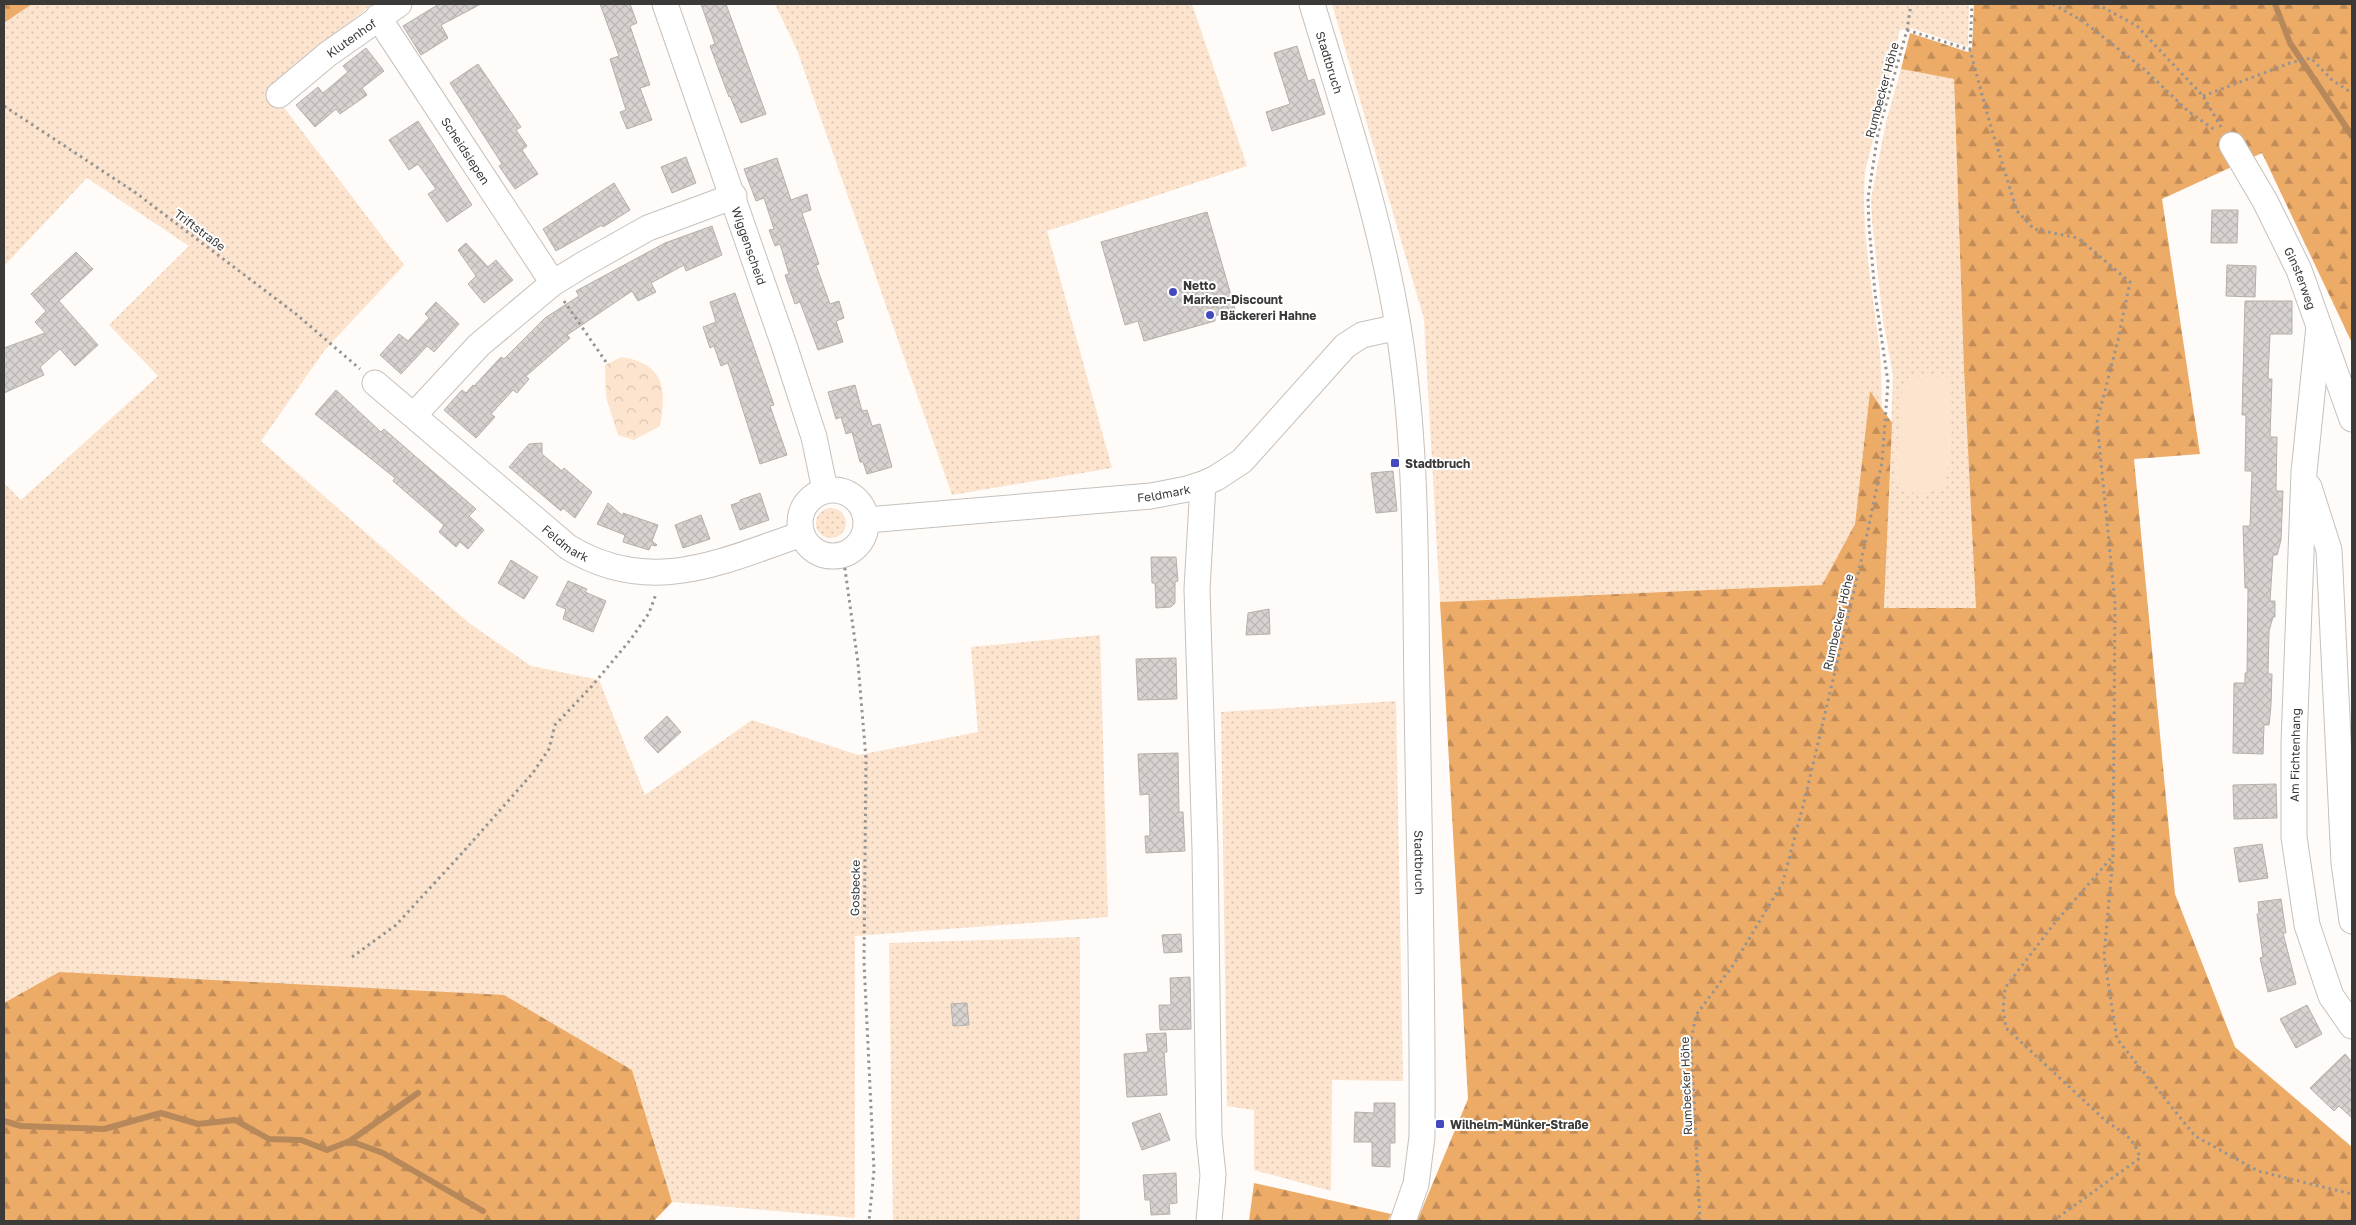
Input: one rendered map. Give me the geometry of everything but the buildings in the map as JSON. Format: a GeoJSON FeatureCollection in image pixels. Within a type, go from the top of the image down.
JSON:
{"type":"FeatureCollection","features":[{"type":"Feature","properties":{"kind":"street","name":"Klutenhof"},"geometry":{"type":"LineString","coordinates":[[279,95],[398,4]]}},
{"type":"Feature","properties":{"kind":"street","name":"Wiggenscheid"},"geometry":{"type":"LineString","coordinates":[[665,4],[734,196],[814,437],[825,490]]}},
{"type":"Feature","properties":{"kind":"street","name":"Stadtbruch"},"geometry":{"type":"LineString","coordinates":[[1312,4],[1378,231],[1398,327],[1408,398],[1412,457],[1422,1122],[1421,1158],[1403,1221]]}},
{"type":"Feature","properties":{"kind":"street","name":"Scheidsiepen"},"geometry":{"type":"LineString","coordinates":[[378,18],[553,283]]}},
{"type":"Feature","properties":{"kind":"street","name":"Ginsterweg"},"geometry":{"type":"LineString","coordinates":[[2232,145],[2266,201],[2299,270],[2352,419]]}},
{"type":"Feature","properties":{"kind":"street"},"geometry":{"type":"LineString","coordinates":[[414,415],[479,344],[553,283],[648,228],[734,196]]}},
{"type":"Feature","properties":{"kind":"street","name":"Am Fichtenhang"},"geometry":{"type":"LineString","coordinates":[[2319,326],[2304,472],[2295,724],[2294,837],[2306,925],[2331,996],[2352,1026]]}},
{"type":"Feature","properties":{"kind":"street","name":"Feldmark"},"geometry":{"type":"LineString","coordinates":[[866,520],[1151,496],[1203,484],[1230,470],[1250,453],[1345,346],[1362,335],[1398,327]]}},
{"type":"Feature","properties":{"kind":"street","name":"Feldmark"},"geometry":{"type":"LineString","coordinates":[[375,383],[568,547],[585,557],[625,571],[663,574],[706,566],[802,534]]}},
{"type":"Feature","properties":{"kind":"street","name":"Am Fichtenhang"},"geometry":{"type":"LineString","coordinates":[[2304,472],[2329,550],[2344,864],[2352,921]]}},
{"type":"Feature","properties":{"kind":"street"},"geometry":{"type":"LineString","coordinates":[[1203,484],[1198,589],[1205,849],[1209,1136],[1213,1175],[1209,1221]]}},
{"type":"Feature","properties":{"kind":"street"},"geometry":{"type":"LineString","coordinates":[[837,489],[857,499],[864,509],[866,520],[866,531],[861,542],[853,550],[843,555],[823,555],[806,543],[800,523],[804,507],[815,495],[825,490],[837,489]]}},
{"type":"Feature","properties":{"kind":"path","name":"Rumbecker Höhe"},"geometry":{"type":"LineString","coordinates":[[1700,1221],[1691,1041],[1696,1015],[1734,964],[1782,882],[1806,794],[1882,462],[1888,382],[1875,293],[1868,198],[1878,133],[1907,30],[1911,4]]}},
{"type":"Feature","properties":{"kind":"path"},"geometry":{"type":"LineString","coordinates":[[1972,4],[1970,50],[1990,124],[2017,211],[2034,229],[2078,238],[2130,282],[2118,340],[2097,422],[2115,603],[2113,857],[2104,956],[2117,1039],[2195,1136],[2258,1172],[2352,1194]]}},
{"type":"Feature","properties":{"kind":"path"},"geometry":{"type":"LineString","coordinates":[[2053,4],[2084,22],[2137,64],[2188,111],[2208,124],[2232,145]]}},
{"type":"Feature","properties":{"kind":"path"},"geometry":{"type":"LineString","coordinates":[[2098,4],[2137,26],[2203,96],[2232,145]]}},
{"type":"Feature","properties":{"kind":"path"},"geometry":{"type":"LineString","coordinates":[[1907,30],[1970,50]]}},
{"type":"Feature","properties":{"kind":"path"},"geometry":{"type":"LineString","coordinates":[[2203,96],[2290,63],[2311,58],[2332,80],[2352,93]]}},
{"type":"Feature","properties":{"kind":"path","name":"Triftstraße"},"geometry":{"type":"LineString","coordinates":[[4,106],[136,193],[296,314],[375,383]]}},
{"type":"Feature","properties":{"kind":"path"},"geometry":{"type":"LineString","coordinates":[[553,283],[567,307],[606,362]]}},
{"type":"Feature","properties":{"kind":"path","name":"Gosbecke"},"geometry":{"type":"LineString","coordinates":[[843,555],[858,663],[866,759],[864,962],[874,1170],[869,1221]]}},
{"type":"Feature","properties":{"kind":"path"},"geometry":{"type":"LineString","coordinates":[[352,957],[396,925],[532,774],[549,749],[555,725],[614,661],[649,613],[663,574]]}},
{"type":"Feature","properties":{"kind":"path"},"geometry":{"type":"LineString","coordinates":[[2053,1221],[2140,1158],[2136,1145],[2125,1134],[2107,1122],[2006,1028],[2003,1009],[2005,988],[2053,925],[2113,857]]}},
{"type":"Feature","properties":{"kind":"green space"},"geometry":{"type":"Polygon","coordinates":[[[4,4],[32,4],[4,23],[4,4]]]}},
{"type":"Feature","properties":{"kind":"green space"},"geometry":{"type":"Polygon","coordinates":[[[32,4],[372,4],[270,89],[404,265],[324,351],[261,441],[469,623],[531,666],[599,680],[645,795],[752,720],[858,755],[978,732],[971,647],[1100,635],[1108,917],[855,936],[855,1218],[672,1202],[632,1070],[59,972],[4,1003],[4,483],[21,500],[158,376],[109,325],[189,246],[87,178],[4,266],[4,23],[32,4]]]}},
{"type":"Feature","properties":{"kind":"green space"},"geometry":{"type":"Polygon","coordinates":[[[775,4],[1192,4],[1247,166],[1047,231],[1112,468],[952,495],[797,50],[775,4]]]}},
{"type":"Feature","properties":{"kind":"green space"},"geometry":{"type":"Polygon","coordinates":[[[1332,4],[1969,4],[1968,47],[1911,28],[1900,30],[1865,172],[1866,237],[1880,353],[1882,410],[1870,392],[1855,524],[1822,585],[1440,602],[1424,319],[1332,4]]]}},
{"type":"Feature","properties":{"kind":"green space"},"geometry":{"type":"Polygon","coordinates":[[[1974,4],[2352,4],[2352,343],[2262,153],[2162,199],[2200,454],[2134,459],[2175,894],[2235,1047],[2352,1147],[2352,1221],[1417,1221],[1468,1099],[1440,602],[1822,585],[1855,524],[1870,391],[1892,423],[1884,608],[1976,608],[1964,370],[1954,79],[1901,69],[1910,33],[1968,52],[1972,50],[1974,4]]]}},
{"type":"Feature","properties":{"kind":"green space"},"geometry":{"type":"Polygon","coordinates":[[[1901,69],[1954,79],[1964,370],[1977,608],[1884,609],[1893,375],[1883,320],[1871,199],[1886,122],[1901,69]],[[1951,378],[1946,486],[1951,424],[1951,378]]]}},
{"type":"Feature","properties":{"kind":"green space"},"geometry":{"type":"Polygon","coordinates":[[[622,357],[647,365],[659,380],[662,389],[663,400],[660,426],[634,440],[618,435],[606,397],[605,365],[622,357]]]}},
{"type":"Feature","properties":{"kind":"green space"},"geometry":{"type":"Polygon","coordinates":[[[1911,377],[1951,377],[1951,424],[1946,486],[1926,493],[1907,491],[1895,484],[1902,391],[1905,380],[1911,377]]]}},
{"type":"Feature","properties":{"kind":"green space"},"geometry":{"type":"Polygon","coordinates":[[[831,508],[842,512],[846,523],[842,534],[831,538],[820,534],[816,523],[820,512],[831,508]]]}},
{"type":"Feature","properties":{"kind":"green space"},"geometry":{"type":"Polygon","coordinates":[[[1396,701],[1403,1081],[1332,1080],[1331,1191],[1254,1170],[1254,1110],[1227,1106],[1221,712],[1396,701]]]}},
{"type":"Feature","properties":{"kind":"green space"},"geometry":{"type":"Polygon","coordinates":[[[1080,937],[1080,1221],[893,1221],[889,943],[1080,937]]]}},
{"type":"Feature","properties":{"kind":"green space"},"geometry":{"type":"Polygon","coordinates":[[[59,972],[504,995],[632,1070],[672,1202],[654,1221],[4,1221],[4,1003],[59,972]]]}},
{"type":"Feature","properties":{"kind":"green space"},"geometry":{"type":"Polygon","coordinates":[[[1254,1183],[1391,1214],[1388,1221],[1249,1221],[1254,1183]]]}},
{"type":"Feature","properties":{"kind":"waterway"},"geometry":{"type":"LineString","coordinates":[[2275,4],[2290,43],[2352,136]]}},
{"type":"Feature","properties":{"kind":"waterway"},"geometry":{"type":"LineString","coordinates":[[350,1141],[418,1093]]}},
{"type":"Feature","properties":{"kind":"waterway"},"geometry":{"type":"LineString","coordinates":[[4,1121],[21,1126],[104,1129],[161,1113],[198,1124],[235,1120],[269,1139],[301,1140],[327,1150],[350,1141],[383,1153],[483,1211]]}},
{"type":"Feature","properties":{"kind":"place","name":"Netto Marken-Discount"},"geometry":{"type":"Point","coordinates":[1173,292]}},
{"type":"Feature","properties":{"kind":"place","name":"Bäckereri Hahne"},"geometry":{"type":"Point","coordinates":[1210,315]}},
{"type":"Feature","properties":{"kind":"place","name":"Stadtbruch"},"geometry":{"type":"Point","coordinates":[1395,463]}},
{"type":"Feature","properties":{"kind":"place","name":"Wilhelm-Münker-Straße"},"geometry":{"type":"Point","coordinates":[1440,1124]}}]}
